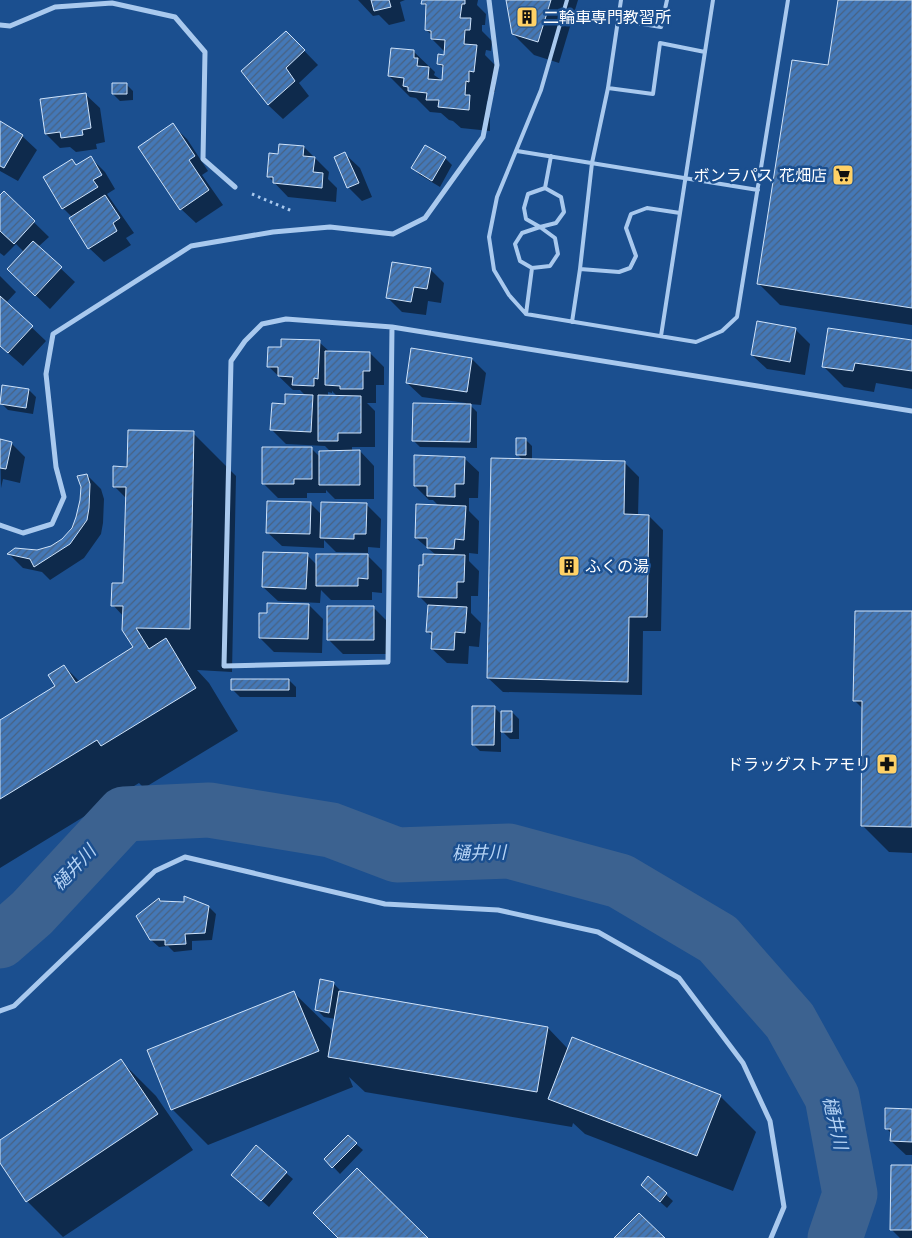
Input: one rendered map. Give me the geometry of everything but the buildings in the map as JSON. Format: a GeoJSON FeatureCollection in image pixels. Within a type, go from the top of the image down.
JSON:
{"type":"FeatureCollection","features":[{"type":"Feature","properties":{"kind":"street"},"geometry":{"type":"LineString","coordinates":[[0,525],[23,532],[52,524],[64,498],[56,467],[46,374],[52,334],[191,246],[273,232],[330,227],[393,234],[425,218],[483,137],[498,65],[489,0]]}},
{"type":"Feature","properties":{"kind":"street"},"geometry":{"type":"LineString","coordinates":[[0,25],[10,26],[55,7],[112,3],[175,18],[205,52],[203,159],[235,187]]}},
{"type":"Feature","properties":{"kind":"street"},"geometry":{"type":"LineString","coordinates":[[392,327],[388,662],[224,666],[231,361],[245,341],[262,324],[286,320],[392,327],[912,411]]}},
{"type":"Feature","properties":{"kind":"street"},"geometry":{"type":"LineString","coordinates":[[0,1011],[14,1006],[155,871],[184,857],[385,904],[498,910],[598,932],[679,978],[743,1063],[770,1121],[784,1207],[771,1238]]}},
{"type":"Feature","properties":{"kind":"lane"},"geometry":{"type":"LineString","coordinates":[[567,0],[541,90],[497,197],[489,237],[494,270],[509,295],[526,314],[696,342],[722,331],[737,317],[788,0]]}},
{"type":"Feature","properties":{"kind":"lane"},"geometry":{"type":"LineString","coordinates":[[572,322],[592,163],[608,88],[621,0]]}},
{"type":"Feature","properties":{"kind":"lane"},"geometry":{"type":"LineString","coordinates":[[618,20],[661,27],[667,0]]}},
{"type":"Feature","properties":{"kind":"lane"},"geometry":{"type":"LineString","coordinates":[[661,336],[714,0]]}},
{"type":"Feature","properties":{"kind":"lane"},"geometry":{"type":"LineString","coordinates":[[608,88],[653,94],[660,43],[705,52]]}},
{"type":"Feature","properties":{"kind":"lane"},"geometry":{"type":"LineString","coordinates":[[517,151],[758,190]]}},
{"type":"Feature","properties":{"kind":"lane"},"geometry":{"type":"LineString","coordinates":[[545,188],[551,156]]}},
{"type":"Feature","properties":{"kind":"lane"},"geometry":{"type":"LineString","coordinates":[[545,188],[528,194],[524,208],[526,219],[540,227],[555,238],[558,254],[550,266],[532,268],[520,261],[514,244],[522,233],[540,227],[556,223],[564,212],[561,198],[545,188]]}},
{"type":"Feature","properties":{"kind":"lane"},"geometry":{"type":"LineString","coordinates":[[580,269],[619,272],[630,268],[636,256],[626,228],[631,214],[646,208],[680,213]]}},
{"type":"Feature","properties":{"kind":"lane"},"geometry":{"type":"LineString","coordinates":[[526,314],[532,268]]}},
{"type":"Feature","properties":{"kind":"path"},"geometry":{"type":"LineString","coordinates":[[235,187],[296,212]]}},
{"type":"Feature","properties":{"kind":"waterway","name":"樋井川"},"geometry":{"type":"LineString","coordinates":[[0,941],[32,913],[124,814],[209,810],[331,830],[397,855],[509,851],[620,881],[718,939],[790,1021],[832,1097],[850,1194],[835,1238]]}},
{"type":"Feature","properties":{"kind":"place","name":"二輪車専門教習所"},"geometry":{"type":"Point","coordinates":[527,17]}},
{"type":"Feature","properties":{"kind":"place","name":"ボンラパス 花畑店"},"geometry":{"type":"Point","coordinates":[843,175]}},
{"type":"Feature","properties":{"kind":"place","name":"ふくの湯"},"geometry":{"type":"Point","coordinates":[569,566]}},
{"type":"Feature","properties":{"kind":"place","name":"ドラッグストアモリ"},"geometry":{"type":"Point","coordinates":[887,764]}}]}
